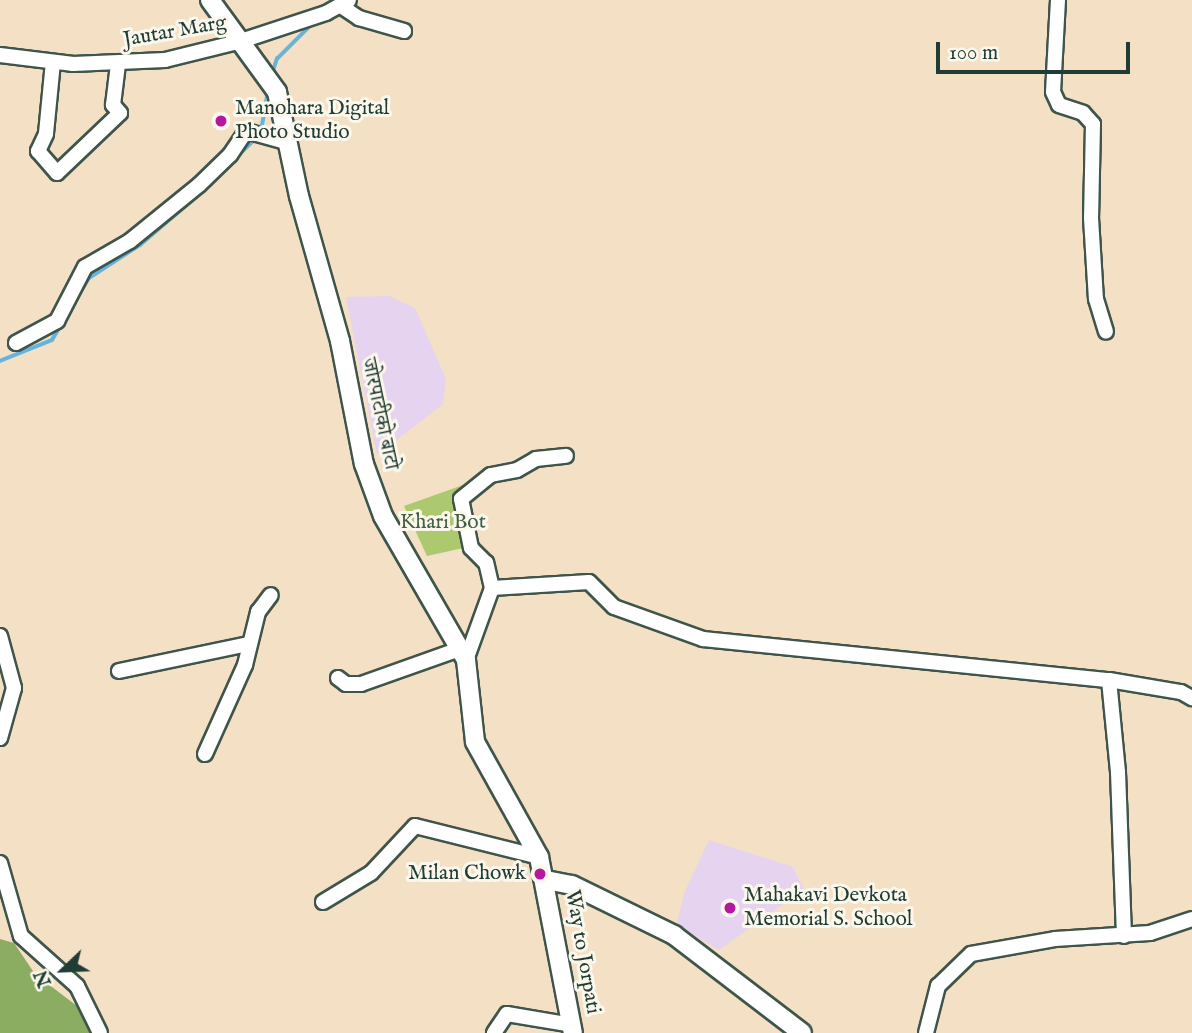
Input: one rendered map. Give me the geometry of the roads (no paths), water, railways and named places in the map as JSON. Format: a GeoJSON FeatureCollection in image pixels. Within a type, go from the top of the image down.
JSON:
{"type":"FeatureCollection","features":[{"type":"Feature","properties":{"kind":"street"},"geometry":{"type":"LineString","coordinates":[[210,0],[238,42]]}},
{"type":"Feature","properties":{"kind":"street"},"geometry":{"type":"LineString","coordinates":[[1058,0],[1053,92],[1059,105],[1083,113],[1093,124],[1091,218],[1097,299],[1106,331]]}},
{"type":"Feature","properties":{"kind":"street"},"geometry":{"type":"LineString","coordinates":[[345,3],[359,18],[404,30]]}},
{"type":"Feature","properties":{"kind":"street","name":"Jautar Marg"},"geometry":{"type":"LineString","coordinates":[[0,55],[53,62],[118,64],[165,60],[238,42],[345,3]]}},
{"type":"Feature","properties":{"kind":"street","name":"जोरपाटीको बाटो"},"geometry":{"type":"LineString","coordinates":[[238,42],[262,65],[277,92],[340,341],[364,464],[383,516],[463,655],[475,741],[539,857],[545,880]]}},
{"type":"Feature","properties":{"kind":"street"},"geometry":{"type":"LineString","coordinates":[[53,62],[46,134],[38,150],[57,173],[120,113],[113,105],[118,64]]}},
{"type":"Feature","properties":{"kind":"street"},"geometry":{"type":"LineString","coordinates":[[16,343],[46,331],[57,321],[85,267],[164,214],[230,155],[241,135],[259,134],[289,143]]}},
{"type":"Feature","properties":{"kind":"street"},"geometry":{"type":"LineString","coordinates":[[338,678],[345,684],[361,684],[463,655],[492,588],[486,563],[471,548],[461,499],[491,475],[517,470],[536,459],[566,456]]}},
{"type":"Feature","properties":{"kind":"street"},"geometry":{"type":"LineString","coordinates":[[492,588],[550,587],[589,582],[614,607],[703,639],[1109,680],[1181,692],[1192,698]]}},
{"type":"Feature","properties":{"kind":"street"},"geometry":{"type":"LineString","coordinates":[[205,754],[245,665],[258,612],[271,596]]}},
{"type":"Feature","properties":{"kind":"street"},"geometry":{"type":"LineString","coordinates":[[0,636],[14,688],[0,738]]}},
{"type":"Feature","properties":{"kind":"street"},"geometry":{"type":"LineString","coordinates":[[119,671],[248,644]]}},
{"type":"Feature","properties":{"kind":"street"},"geometry":{"type":"LineString","coordinates":[[1109,680],[1118,772],[1124,936]]}},
{"type":"Feature","properties":{"kind":"street"},"geometry":{"type":"LineString","coordinates":[[323,902],[371,873],[415,826],[539,857]]}},
{"type":"Feature","properties":{"kind":"street"},"geometry":{"type":"LineString","coordinates":[[0,863],[22,936],[77,986],[100,1033]]}},
{"type":"Feature","properties":{"kind":"street"},"geometry":{"type":"LineString","coordinates":[[545,880],[572,884],[674,935],[802,1033]]}},
{"type":"Feature","properties":{"kind":"street","name":"Way to Jorpati"},"geometry":{"type":"LineString","coordinates":[[545,880],[573,1029]]}},
{"type":"Feature","properties":{"kind":"street"},"geometry":{"type":"LineString","coordinates":[[926,1033],[938,986],[971,954],[1055,939],[1124,936],[1192,919]]}},
{"type":"Feature","properties":{"kind":"street"},"geometry":{"type":"LineString","coordinates":[[495,1033],[507,1014],[573,1029]]}},
{"type":"Feature","properties":{"kind":"waterway"},"geometry":{"type":"LineString","coordinates":[[272,74],[277,59],[312,24]]}},
{"type":"Feature","properties":{"kind":"waterway"},"geometry":{"type":"LineString","coordinates":[[261,131],[268,92]]}},
{"type":"Feature","properties":{"kind":"waterway"},"geometry":{"type":"LineString","coordinates":[[210,184],[256,138]]}},
{"type":"Feature","properties":{"kind":"waterway"},"geometry":{"type":"LineString","coordinates":[[0,361],[52,340],[89,278],[140,245],[202,192]]}},
{"type":"Feature","properties":{"kind":"place","name":"Manohara Digital Photo Studio"},"geometry":{"type":"Point","coordinates":[221,121]}},
{"type":"Feature","properties":{"kind":"place","name":"Milan Chowk"},"geometry":{"type":"Point","coordinates":[540,874]}},
{"type":"Feature","properties":{"kind":"place","name":"Mahakavi Devkota Memorial S. School"},"geometry":{"type":"Point","coordinates":[730,908]}},
{"type":"Feature","properties":{"kind":"park label","name":"Khari Bot"},"geometry":{"type":"Point","coordinates":[443,523]}}]}
